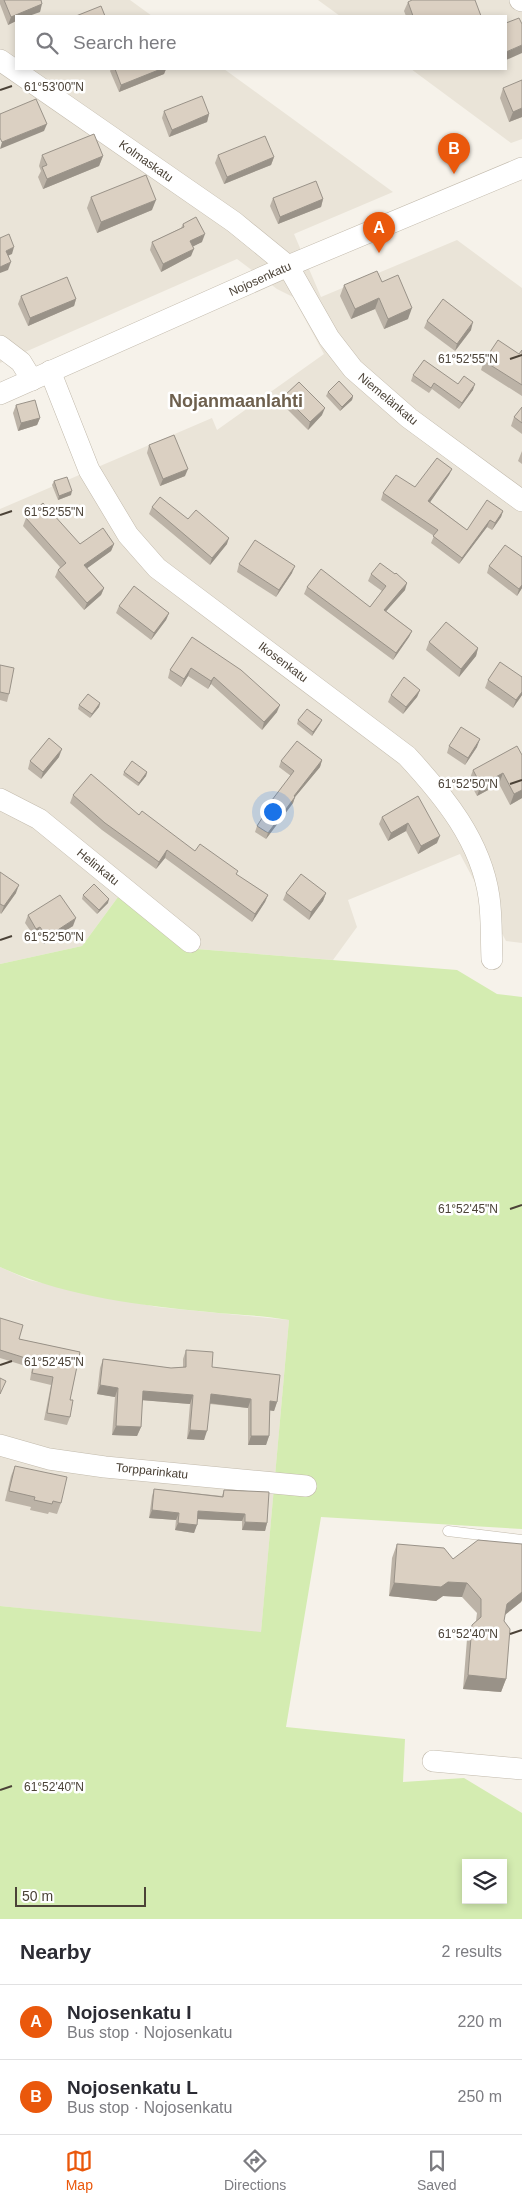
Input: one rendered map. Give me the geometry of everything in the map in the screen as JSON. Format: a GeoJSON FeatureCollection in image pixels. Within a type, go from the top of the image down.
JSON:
{"type":"FeatureCollection","features":[{"type":"Feature","properties":{"kind":"street","name":"Kolmaskatu"},"geometry":{"type":"LineString","coordinates":[[0,60],[234,222],[288,266]]}},
{"type":"Feature","properties":{"kind":"street","name":"Nojosenkatu"},"geometry":{"type":"LineString","coordinates":[[0,394],[288,266],[522,168]]}},
{"type":"Feature","properties":{"kind":"street","name":"Niemelänkatu"},"geometry":{"type":"LineString","coordinates":[[288,266],[329,338],[353,370],[409,418],[522,501]]}},
{"type":"Feature","properties":{"kind":"street","name":"Ikosenkatu"},"geometry":{"type":"LineString","coordinates":[[0,346],[41,375],[89,470],[128,535],[157,568],[407,756],[438,790],[462,826],[479,859],[489,897],[492,959]]}},
{"type":"Feature","properties":{"kind":"street","name":"Helinkatu"},"geometry":{"type":"LineString","coordinates":[[0,799],[38,819],[190,942]]}},
{"type":"Feature","properties":{"kind":"street","name":"Torpparinkatu"},"geometry":{"type":"LineString","coordinates":[[0,1445],[49,1459],[105,1467],[306,1486]]}},
{"type":"Feature","properties":{"kind":"street"},"geometry":{"type":"LineString","coordinates":[[433,1761],[522,1769]]}},
{"type":"Feature","properties":{"kind":"lane"},"geometry":{"type":"LineString","coordinates":[[448,1531],[522,1540]]}},
{"type":"Feature","properties":{"kind":"shaded area"},"geometry":{"type":"Polygon","coordinates":[[[0,0],[130,0],[151,15],[15,15],[15,70],[225,70],[393,192],[294,234],[321,297],[457,240],[522,288],[522,943],[506,941],[460,854],[348,900],[357,927],[333,960],[184,948],[118,897],[82,946],[0,964],[0,509],[212,418],[217,430],[324,354],[293,297],[277,289],[237,259],[0,363],[0,0]]]}},
{"type":"Feature","properties":{"kind":"shaded area"},"geometry":{"type":"Polygon","coordinates":[[[318,0],[522,0],[522,139],[511,143],[412,70],[507,70],[507,15],[339,15],[318,0]]]}},
{"type":"Feature","properties":{"kind":"shaded area"},"geometry":{"type":"Polygon","coordinates":[[[0,1267],[29,1280],[157,1307],[289,1320],[261,1633],[0,1606],[0,1267]]]}},
{"type":"Feature","properties":{"kind":"green space"},"geometry":{"type":"Polygon","coordinates":[[[118,897],[184,948],[457,970],[497,994],[522,997],[522,1529],[321,1517],[286,1727],[405,1739],[403,1782],[464,1778],[522,1813],[522,1919],[0,1919],[0,1606],[261,1632],[289,1320],[129,1303],[76,1293],[0,1267],[0,964],[82,946],[118,897]]]}},
{"type":"Feature","properties":{"kind":"building"},"geometry":{"type":"Polygon","coordinates":[[[4,0],[41,0],[42,4],[11,17],[4,0]]]}},
{"type":"Feature","properties":{"kind":"building"},"geometry":{"type":"Polygon","coordinates":[[[412,0],[475,0],[481,15],[413,15],[408,2],[412,0]]]}},
{"type":"Feature","properties":{"kind":"building"},"geometry":{"type":"Polygon","coordinates":[[[101,6],[105,15],[78,15],[101,6]]]}},
{"type":"Feature","properties":{"kind":"building"},"geometry":{"type":"Polygon","coordinates":[[[519,18],[522,24],[522,45],[507,52],[507,23],[519,18]]]}},
{"type":"Feature","properties":{"kind":"building"},"geometry":{"type":"Polygon","coordinates":[[[115,70],[158,70],[121,85],[115,70]]]}},
{"type":"Feature","properties":{"kind":"building"},"geometry":{"type":"Polygon","coordinates":[[[522,80],[522,108],[513,112],[503,88],[522,80]]]}},
{"type":"Feature","properties":{"kind":"building"},"geometry":{"type":"Polygon","coordinates":[[[202,96],[209,114],[172,130],[164,111],[202,96]]]}},
{"type":"Feature","properties":{"kind":"building"},"geometry":{"type":"Polygon","coordinates":[[[36,99],[47,124],[2,142],[0,138],[0,114],[36,99]]]}},
{"type":"Feature","properties":{"kind":"building"},"geometry":{"type":"Polygon","coordinates":[[[94,134],[103,156],[47,179],[42,167],[47,165],[42,155],[94,134]]]}},
{"type":"Feature","properties":{"kind":"building"},"geometry":{"type":"Polygon","coordinates":[[[265,136],[274,157],[227,177],[218,155],[265,136]]]}},
{"type":"Feature","properties":{"kind":"building"},"geometry":{"type":"Polygon","coordinates":[[[146,175],[156,200],[101,222],[91,197],[146,175]]]}},
{"type":"Feature","properties":{"kind":"building"},"geometry":{"type":"Polygon","coordinates":[[[316,181],[323,199],[280,217],[273,198],[316,181]]]}},
{"type":"Feature","properties":{"kind":"building"},"geometry":{"type":"Polygon","coordinates":[[[196,217],[205,234],[190,241],[194,249],[163,264],[152,242],[184,227],[183,224],[196,217]]]}},
{"type":"Feature","properties":{"kind":"building"},"geometry":{"type":"Polygon","coordinates":[[[9,234],[14,247],[6,251],[11,262],[0,267],[0,238],[9,234]]]}},
{"type":"Feature","properties":{"kind":"building"},"geometry":{"type":"Polygon","coordinates":[[[377,271],[382,282],[398,275],[412,308],[388,319],[379,298],[355,309],[344,285],[377,271]]]}},
{"type":"Feature","properties":{"kind":"building"},"geometry":{"type":"Polygon","coordinates":[[[67,277],[76,299],[30,318],[21,296],[67,277]]]}},
{"type":"Feature","properties":{"kind":"building"},"geometry":{"type":"Polygon","coordinates":[[[443,299],[473,322],[457,344],[427,321],[443,299]]]}},
{"type":"Feature","properties":{"kind":"building"},"geometry":{"type":"Polygon","coordinates":[[[498,340],[519,354],[522,350],[522,385],[484,361],[498,340]]]}},
{"type":"Feature","properties":{"kind":"building"},"geometry":{"type":"Polygon","coordinates":[[[424,360],[458,384],[464,376],[475,384],[462,403],[434,383],[431,388],[413,375],[424,360]]]}},
{"type":"Feature","properties":{"kind":"building"},"geometry":{"type":"Polygon","coordinates":[[[339,381],[353,396],[342,407],[328,392],[339,381]]]}},
{"type":"Feature","properties":{"kind":"building"},"geometry":{"type":"Polygon","coordinates":[[[299,382],[325,408],[310,422],[284,396],[299,382]]]}},
{"type":"Feature","properties":{"kind":"building"},"geometry":{"type":"Polygon","coordinates":[[[35,400],[40,418],[21,423],[16,405],[35,400]]]}},
{"type":"Feature","properties":{"kind":"building"},"geometry":{"type":"Polygon","coordinates":[[[522,407],[522,423],[514,417],[522,407]]]}},
{"type":"Feature","properties":{"kind":"building"},"geometry":{"type":"Polygon","coordinates":[[[174,435],[188,469],[163,479],[149,445],[174,435]]]}},
{"type":"Feature","properties":{"kind":"building"},"geometry":{"type":"Polygon","coordinates":[[[437,458],[452,469],[428,501],[467,530],[487,500],[503,511],[495,523],[490,520],[462,558],[433,536],[438,530],[383,493],[396,475],[415,487],[437,458]]]}},
{"type":"Feature","properties":{"kind":"building"},"geometry":{"type":"Polygon","coordinates":[[[67,477],[72,491],[59,496],[54,481],[67,477]]]}},
{"type":"Feature","properties":{"kind":"building"},"geometry":{"type":"Polygon","coordinates":[[[160,497],[188,519],[196,510],[229,538],[212,558],[152,507],[160,497]]]}},
{"type":"Feature","properties":{"kind":"building"},"geometry":{"type":"Polygon","coordinates":[[[43,503],[80,544],[103,528],[114,544],[84,565],[104,588],[87,603],[58,570],[66,563],[26,518],[43,503]]]}},
{"type":"Feature","properties":{"kind":"building"},"geometry":{"type":"Polygon","coordinates":[[[255,540],[295,566],[279,590],[239,564],[255,540]]]}},
{"type":"Feature","properties":{"kind":"building"},"geometry":{"type":"Polygon","coordinates":[[[505,545],[522,557],[522,585],[519,589],[489,566],[505,545]]]}},
{"type":"Feature","properties":{"kind":"building"},"geometry":{"type":"Polygon","coordinates":[[[380,563],[407,583],[384,610],[412,631],[396,653],[307,587],[321,569],[370,607],[386,586],[371,574],[380,563]]]}},
{"type":"Feature","properties":{"kind":"building"},"geometry":{"type":"Polygon","coordinates":[[[134,586],[169,613],[154,633],[119,606],[134,586]]]}},
{"type":"Feature","properties":{"kind":"building"},"geometry":{"type":"Polygon","coordinates":[[[446,622],[478,648],[461,669],[429,642],[446,622]]]}},
{"type":"Feature","properties":{"kind":"building"},"geometry":{"type":"Polygon","coordinates":[[[192,637],[241,670],[280,705],[264,722],[214,677],[211,681],[191,668],[184,679],[170,670],[192,637]]]}},
{"type":"Feature","properties":{"kind":"building"},"geometry":{"type":"Polygon","coordinates":[[[500,662],[522,677],[522,692],[516,700],[488,680],[500,662]]]}},
{"type":"Feature","properties":{"kind":"building"},"geometry":{"type":"Polygon","coordinates":[[[0,665],[14,668],[9,694],[0,692],[0,665]]]}},
{"type":"Feature","properties":{"kind":"building"},"geometry":{"type":"Polygon","coordinates":[[[404,677],[420,690],[406,707],[391,695],[404,677]]]}},
{"type":"Feature","properties":{"kind":"building"},"geometry":{"type":"Polygon","coordinates":[[[88,694],[100,703],[92,714],[79,705],[88,694]]]}},
{"type":"Feature","properties":{"kind":"building"},"geometry":{"type":"Polygon","coordinates":[[[307,709],[322,720],[313,732],[298,720],[307,709]]]}},
{"type":"Feature","properties":{"kind":"building"},"geometry":{"type":"Polygon","coordinates":[[[461,727],[480,739],[468,758],[449,746],[461,727]]]}},
{"type":"Feature","properties":{"kind":"building"},"geometry":{"type":"Polygon","coordinates":[[[49,738],[62,749],[43,772],[30,761],[49,738]]]}},
{"type":"Feature","properties":{"kind":"building"},"geometry":{"type":"Polygon","coordinates":[[[297,741],[322,760],[268,833],[257,826],[272,800],[294,771],[281,761],[297,741]]]}},
{"type":"Feature","properties":{"kind":"building"},"geometry":{"type":"Polygon","coordinates":[[[517,746],[522,755],[522,790],[514,794],[503,773],[481,785],[473,770],[517,746]]]}},
{"type":"Feature","properties":{"kind":"building"},"geometry":{"type":"Polygon","coordinates":[[[132,761],[147,772],[139,783],[124,772],[132,761]]]}},
{"type":"Feature","properties":{"kind":"building"},"geometry":{"type":"Polygon","coordinates":[[[91,774],[139,815],[142,811],[195,851],[200,844],[238,871],[236,874],[268,895],[255,914],[167,850],[159,862],[105,823],[73,795],[91,774]]]}},
{"type":"Feature","properties":{"kind":"building"},"geometry":{"type":"Polygon","coordinates":[[[418,796],[440,836],[421,846],[408,823],[391,833],[382,817],[418,796]]]}},
{"type":"Feature","properties":{"kind":"building"},"geometry":{"type":"Polygon","coordinates":[[[0,872],[19,885],[4,906],[0,904],[0,872]]]}},
{"type":"Feature","properties":{"kind":"building"},"geometry":{"type":"Polygon","coordinates":[[[301,874],[326,893],[311,912],[286,893],[301,874]]]}},
{"type":"Feature","properties":{"kind":"building"},"geometry":{"type":"Polygon","coordinates":[[[94,884],[109,899],[99,910],[83,895],[94,884]]]}},
{"type":"Feature","properties":{"kind":"building"},"geometry":{"type":"Polygon","coordinates":[[[60,895],[76,918],[47,937],[40,927],[36,929],[28,915],[60,895]]]}},
{"type":"Feature","properties":{"kind":"building"},"geometry":{"type":"Polygon","coordinates":[[[0,1318],[23,1325],[19,1339],[80,1352],[70,1400],[73,1400],[70,1417],[47,1413],[53,1377],[32,1373],[35,1361],[0,1350],[0,1318]]]}},
{"type":"Feature","properties":{"kind":"building"},"geometry":{"type":"Polygon","coordinates":[[[186,1350],[213,1352],[212,1367],[280,1375],[277,1402],[270,1401],[269,1436],[251,1436],[251,1399],[211,1394],[207,1431],[190,1430],[193,1395],[143,1391],[141,1427],[116,1426],[118,1388],[100,1385],[103,1359],[171,1368],[186,1367],[186,1350]]]}},
{"type":"Feature","properties":{"kind":"building"},"geometry":{"type":"Polygon","coordinates":[[[0,1378],[6,1381],[0,1394],[0,1378]]]}},
{"type":"Feature","properties":{"kind":"building"},"geometry":{"type":"Polygon","coordinates":[[[15,1466],[67,1477],[61,1503],[53,1501],[52,1504],[34,1500],[35,1497],[9,1491],[15,1466]]]}},
{"type":"Feature","properties":{"kind":"building"},"geometry":{"type":"Polygon","coordinates":[[[154,1489],[223,1497],[224,1490],[269,1492],[267,1523],[245,1522],[245,1514],[198,1511],[197,1525],[178,1523],[179,1513],[152,1510],[154,1489]]]}},
{"type":"Feature","properties":{"kind":"building"},"geometry":{"type":"Polygon","coordinates":[[[478,1540],[522,1544],[522,1592],[507,1604],[504,1621],[510,1629],[506,1679],[468,1675],[472,1625],[481,1617],[481,1599],[467,1583],[448,1582],[441,1587],[394,1583],[397,1544],[444,1548],[453,1559],[478,1540]]]}},
{"type":"Feature","properties":{"kind":"place","name":"Nojosenkatu L"},"geometry":{"type":"Point","coordinates":[454,174]}},
{"type":"Feature","properties":{"kind":"place","name":"Nojosenkatu I"},"geometry":{"type":"Point","coordinates":[379,253]}},
{"type":"Feature","properties":{"kind":"district","name":"Nojanmaanlahti"},"geometry":{"type":"Point","coordinates":[236,401]}}]}
